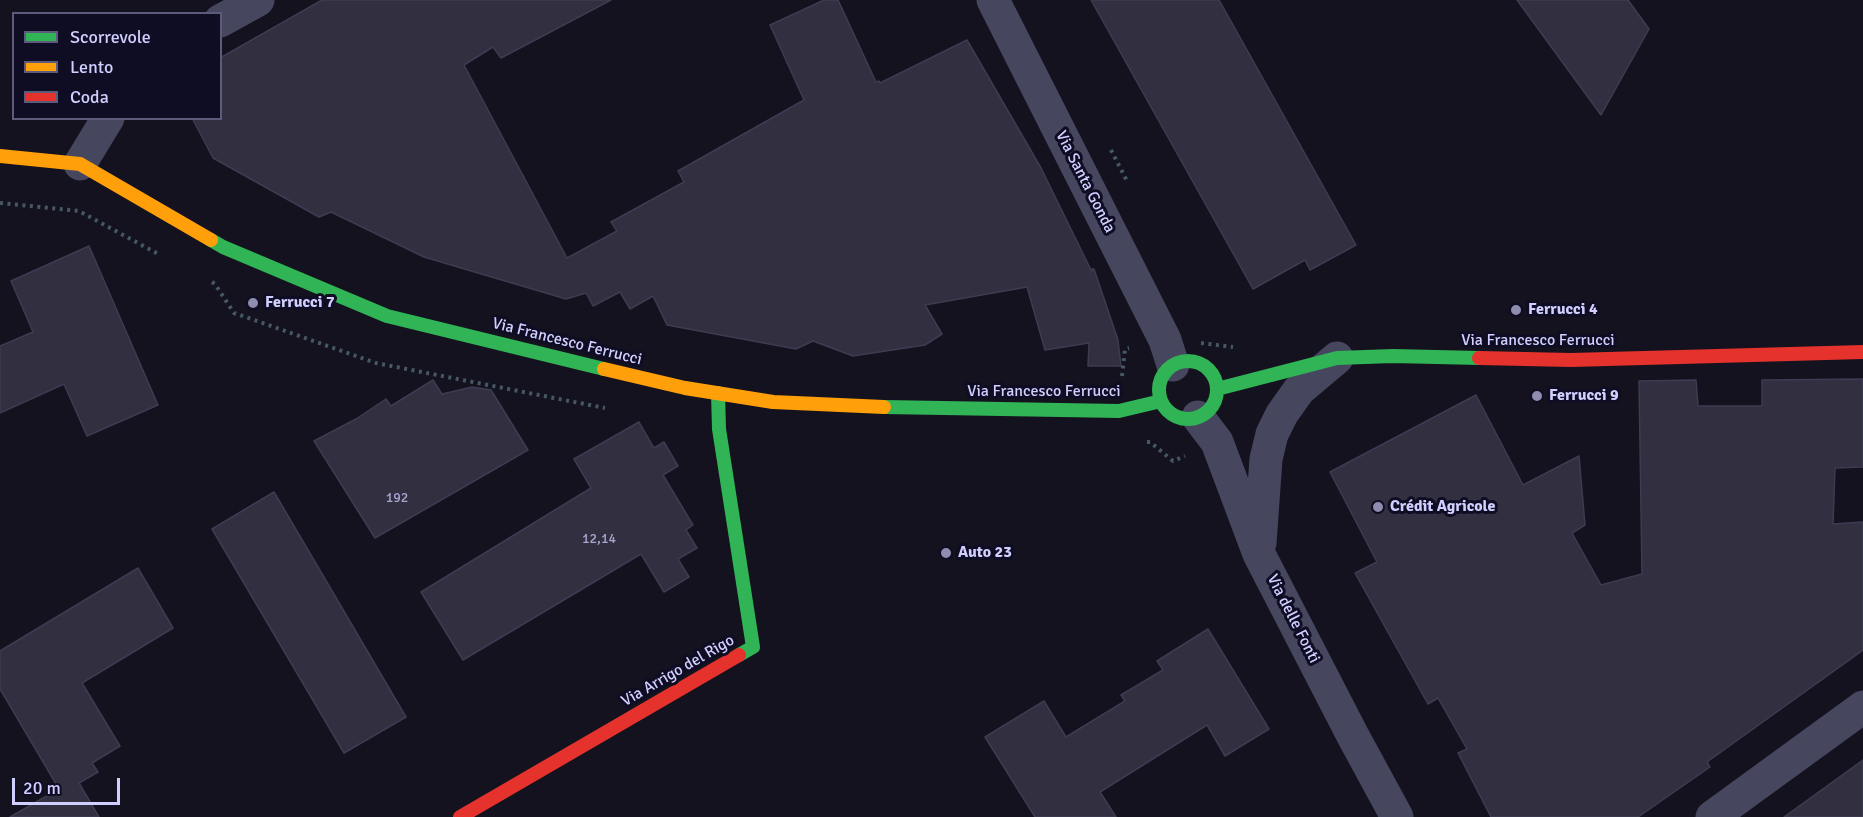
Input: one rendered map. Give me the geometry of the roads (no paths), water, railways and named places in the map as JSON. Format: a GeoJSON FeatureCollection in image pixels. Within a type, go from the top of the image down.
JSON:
{"type":"FeatureCollection","features":[{"type":"Feature","properties":{"kind":"street"},"geometry":{"type":"LineString","coordinates":[[222,20],[258,0]]}},
{"type":"Feature","properties":{"kind":"street","name":"Via Santa Gonda"},"geometry":{"type":"LineString","coordinates":[[993,0],[1165,340],[1173,365]]}},
{"type":"Feature","properties":{"kind":"street"},"geometry":{"type":"LineString","coordinates":[[80,164],[107,120]]}},
{"type":"Feature","properties":{"kind":"street","name":"Via Francesco Ferrucci"},"geometry":{"type":"LineString","coordinates":[[0,156],[80,164],[223,248],[387,316],[685,388],[773,402],[919,408],[1119,411],[1161,401]]}},
{"type":"Feature","properties":{"kind":"street","name":"Via Francesco Ferrucci"},"geometry":{"type":"LineString","coordinates":[[1217,389],[1337,358],[1393,356],[1571,360],[1863,352]]}},
{"type":"Feature","properties":{"kind":"street"},"geometry":{"type":"LineString","coordinates":[[1259,554],[1266,459],[1272,434],[1282,414],[1299,390],[1337,358]]}},
{"type":"Feature","properties":{"kind":"street"},"geometry":{"type":"LineString","coordinates":[[1182,362],[1202,364],[1215,379],[1217,389],[1212,406],[1198,417],[1190,419],[1173,414],[1166,408],[1161,401],[1159,391],[1166,372],[1173,365],[1182,362]]}},
{"type":"Feature","properties":{"kind":"street","name":"Via Arrigo del Rigo"},"geometry":{"type":"LineString","coordinates":[[460,817],[753,647],[719,429],[718,393]]}},
{"type":"Feature","properties":{"kind":"street","name":"Via delle Fonti"},"geometry":{"type":"LineString","coordinates":[[1198,417],[1216,442],[1259,554],[1397,817]]}},
{"type":"Feature","properties":{"kind":"street"},"geometry":{"type":"LineString","coordinates":[[1712,817],[1863,707]]}},
{"type":"Feature","properties":{"kind":"place","name":"Ferrucci 7"},"geometry":{"type":"Point","coordinates":[253,303]}},
{"type":"Feature","properties":{"kind":"place","name":"Ferrucci 4"},"geometry":{"type":"Point","coordinates":[1516,310]}},
{"type":"Feature","properties":{"kind":"place","name":"Ferrucci 9"},"geometry":{"type":"Point","coordinates":[1537,396]}},
{"type":"Feature","properties":{"kind":"place","name":"Crédit Agricole"},"geometry":{"type":"Point","coordinates":[1378,507]}},
{"type":"Feature","properties":{"kind":"place","name":"Auto 23"},"geometry":{"type":"Point","coordinates":[946,553]}}]}
